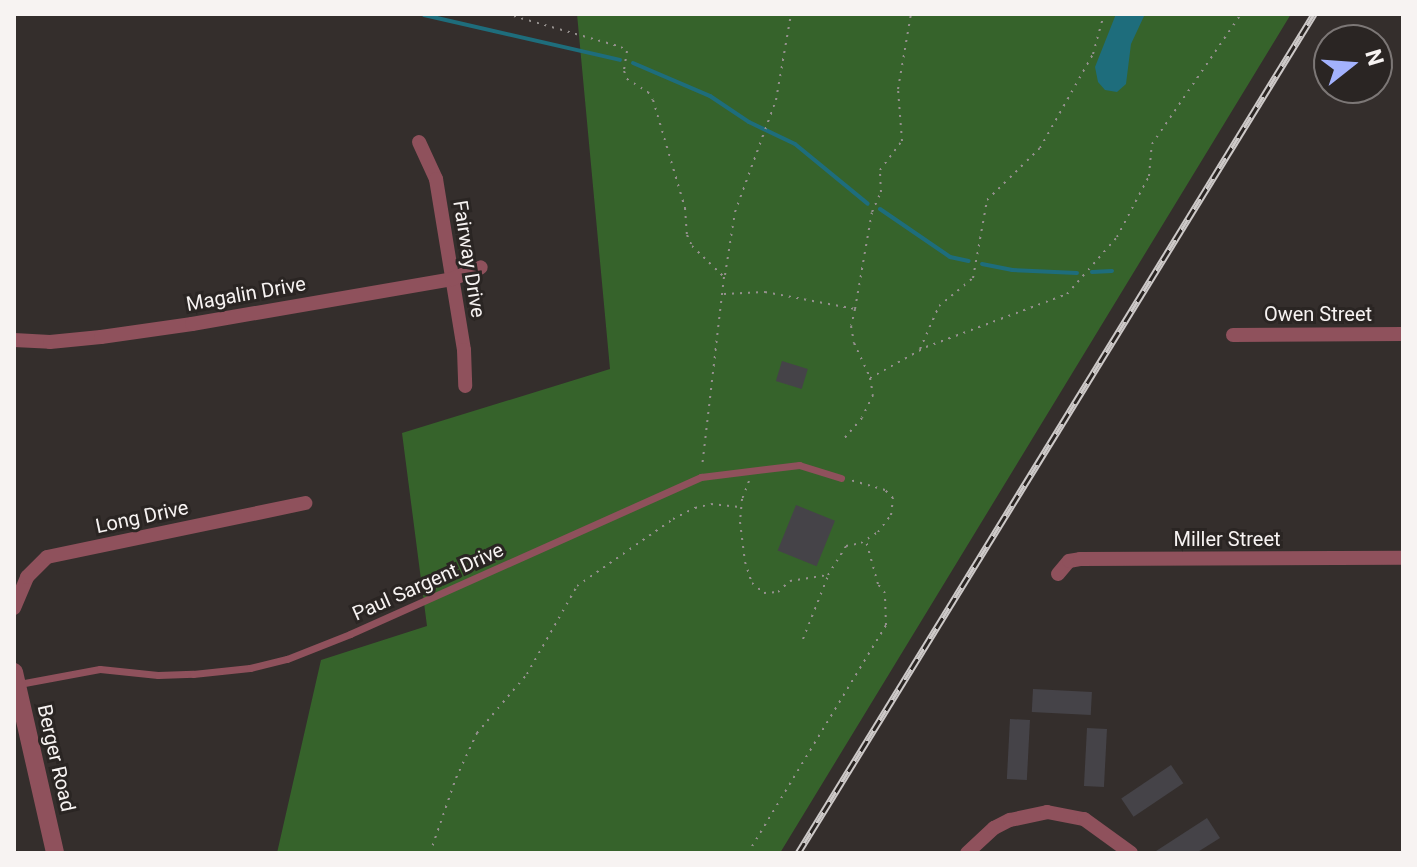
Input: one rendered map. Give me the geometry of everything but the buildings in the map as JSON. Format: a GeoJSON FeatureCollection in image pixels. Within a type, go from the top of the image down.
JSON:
{"type":"FeatureCollection","features":[{"type":"Feature","properties":{"kind":"street","name":"Fairway Drive"},"geometry":{"type":"LineString","coordinates":[[419,142],[436,179],[465,386]]}},
{"type":"Feature","properties":{"kind":"street","name":"Magalin Drive"},"geometry":{"type":"LineString","coordinates":[[14,340],[50,342],[101,337],[452,279],[481,267]]}},
{"type":"Feature","properties":{"kind":"street","name":"Owen Street"},"geometry":{"type":"LineString","coordinates":[[1233,335],[1403,334]]}},
{"type":"Feature","properties":{"kind":"street","name":"Long Drive"},"geometry":{"type":"LineString","coordinates":[[14,608],[27,577],[47,557],[305,503]]}},
{"type":"Feature","properties":{"kind":"street","name":"Miller Street"},"geometry":{"type":"LineString","coordinates":[[1058,574],[1069,561],[1080,559],[1403,558]]}},
{"type":"Feature","properties":{"kind":"street","name":"Berger Road"},"geometry":{"type":"LineString","coordinates":[[15,678],[55,853]]}},
{"type":"Feature","properties":{"kind":"street"},"geometry":{"type":"LineString","coordinates":[[967,853],[994,828],[1010,820],[1047,812],[1084,819],[1131,853]]}},
{"type":"Feature","properties":{"kind":"lane","name":"Paul Sargent Drive"},"geometry":{"type":"LineString","coordinates":[[15,678],[115,668],[158,675],[250,668],[287,659],[350,634],[701,477],[799,465],[841,478]]}},
{"type":"Feature","properties":{"kind":"path"},"geometry":{"type":"LineString","coordinates":[[506,14],[627,51],[624,71],[627,79],[648,92],[653,100],[685,208],[687,235],[692,246],[724,277]]}},
{"type":"Feature","properties":{"kind":"path"},"geometry":{"type":"LineString","coordinates":[[701,477],[724,277],[735,212],[776,100],[791,14]]}},
{"type":"Feature","properties":{"kind":"path"},"geometry":{"type":"LineString","coordinates":[[842,441],[862,418],[873,395],[851,326],[872,212],[881,192],[880,170],[902,141],[898,89],[911,14]]}},
{"type":"Feature","properties":{"kind":"path"},"geometry":{"type":"LineString","coordinates":[[919,350],[939,306],[973,278],[987,200],[1040,148],[1093,54],[1104,14]]}},
{"type":"Feature","properties":{"kind":"path"},"geometry":{"type":"LineString","coordinates":[[870,378],[919,350],[1067,294],[1117,237],[1133,199],[1149,176],[1152,144],[1241,14]]}},
{"type":"Feature","properties":{"kind":"path"},"geometry":{"type":"LineString","coordinates":[[722,294],[765,292],[855,309]]}},
{"type":"Feature","properties":{"kind":"path"},"geometry":{"type":"LineString","coordinates":[[754,469],[742,507],[745,562],[752,583],[764,593],[778,592],[790,581],[828,575]]}},
{"type":"Feature","properties":{"kind":"path"},"geometry":{"type":"LineString","coordinates":[[803,639],[828,575],[846,546],[866,540],[891,515],[893,498],[885,490],[841,478]]}},
{"type":"Feature","properties":{"kind":"path"},"geometry":{"type":"LineString","coordinates":[[430,853],[456,778],[477,733],[527,674],[565,602],[577,586],[673,519],[695,508],[711,504],[742,507]]}},
{"type":"Feature","properties":{"kind":"path"},"geometry":{"type":"LineString","coordinates":[[748,853],[886,625],[885,593],[878,584],[866,540]]}},
{"type":"Feature","properties":{"kind":"green space"},"geometry":{"type":"Polygon","coordinates":[[[577,14],[1291,14],[780,853],[277,853],[321,660],[427,626],[402,433],[610,369],[577,14]]]}},
{"type":"Feature","properties":{"kind":"water"},"geometry":{"type":"Polygon","coordinates":[[[1116,14],[1145,14],[1131,44],[1126,84],[1117,92],[1105,90],[1098,82],[1095,67],[1116,14]]]}},
{"type":"Feature","properties":{"kind":"waterway"},"geometry":{"type":"LineString","coordinates":[[424,15],[620,60]]}},
{"type":"Feature","properties":{"kind":"waterway"},"geometry":{"type":"LineString","coordinates":[[633,63],[710,96],[749,122],[795,144],[868,204]]}},
{"type":"Feature","properties":{"kind":"waterway"},"geometry":{"type":"LineString","coordinates":[[880,209],[950,257],[969,261]]}},
{"type":"Feature","properties":{"kind":"waterway"},"geometry":{"type":"LineString","coordinates":[[982,264],[1012,270],[1077,273]]}},
{"type":"Feature","properties":{"kind":"waterway"},"geometry":{"type":"LineString","coordinates":[[1092,272],[1112,271]]}},
{"type":"Feature","properties":{"kind":"railway"},"geometry":{"type":"LineString","coordinates":[[798,853],[1314,14]]}}]}
